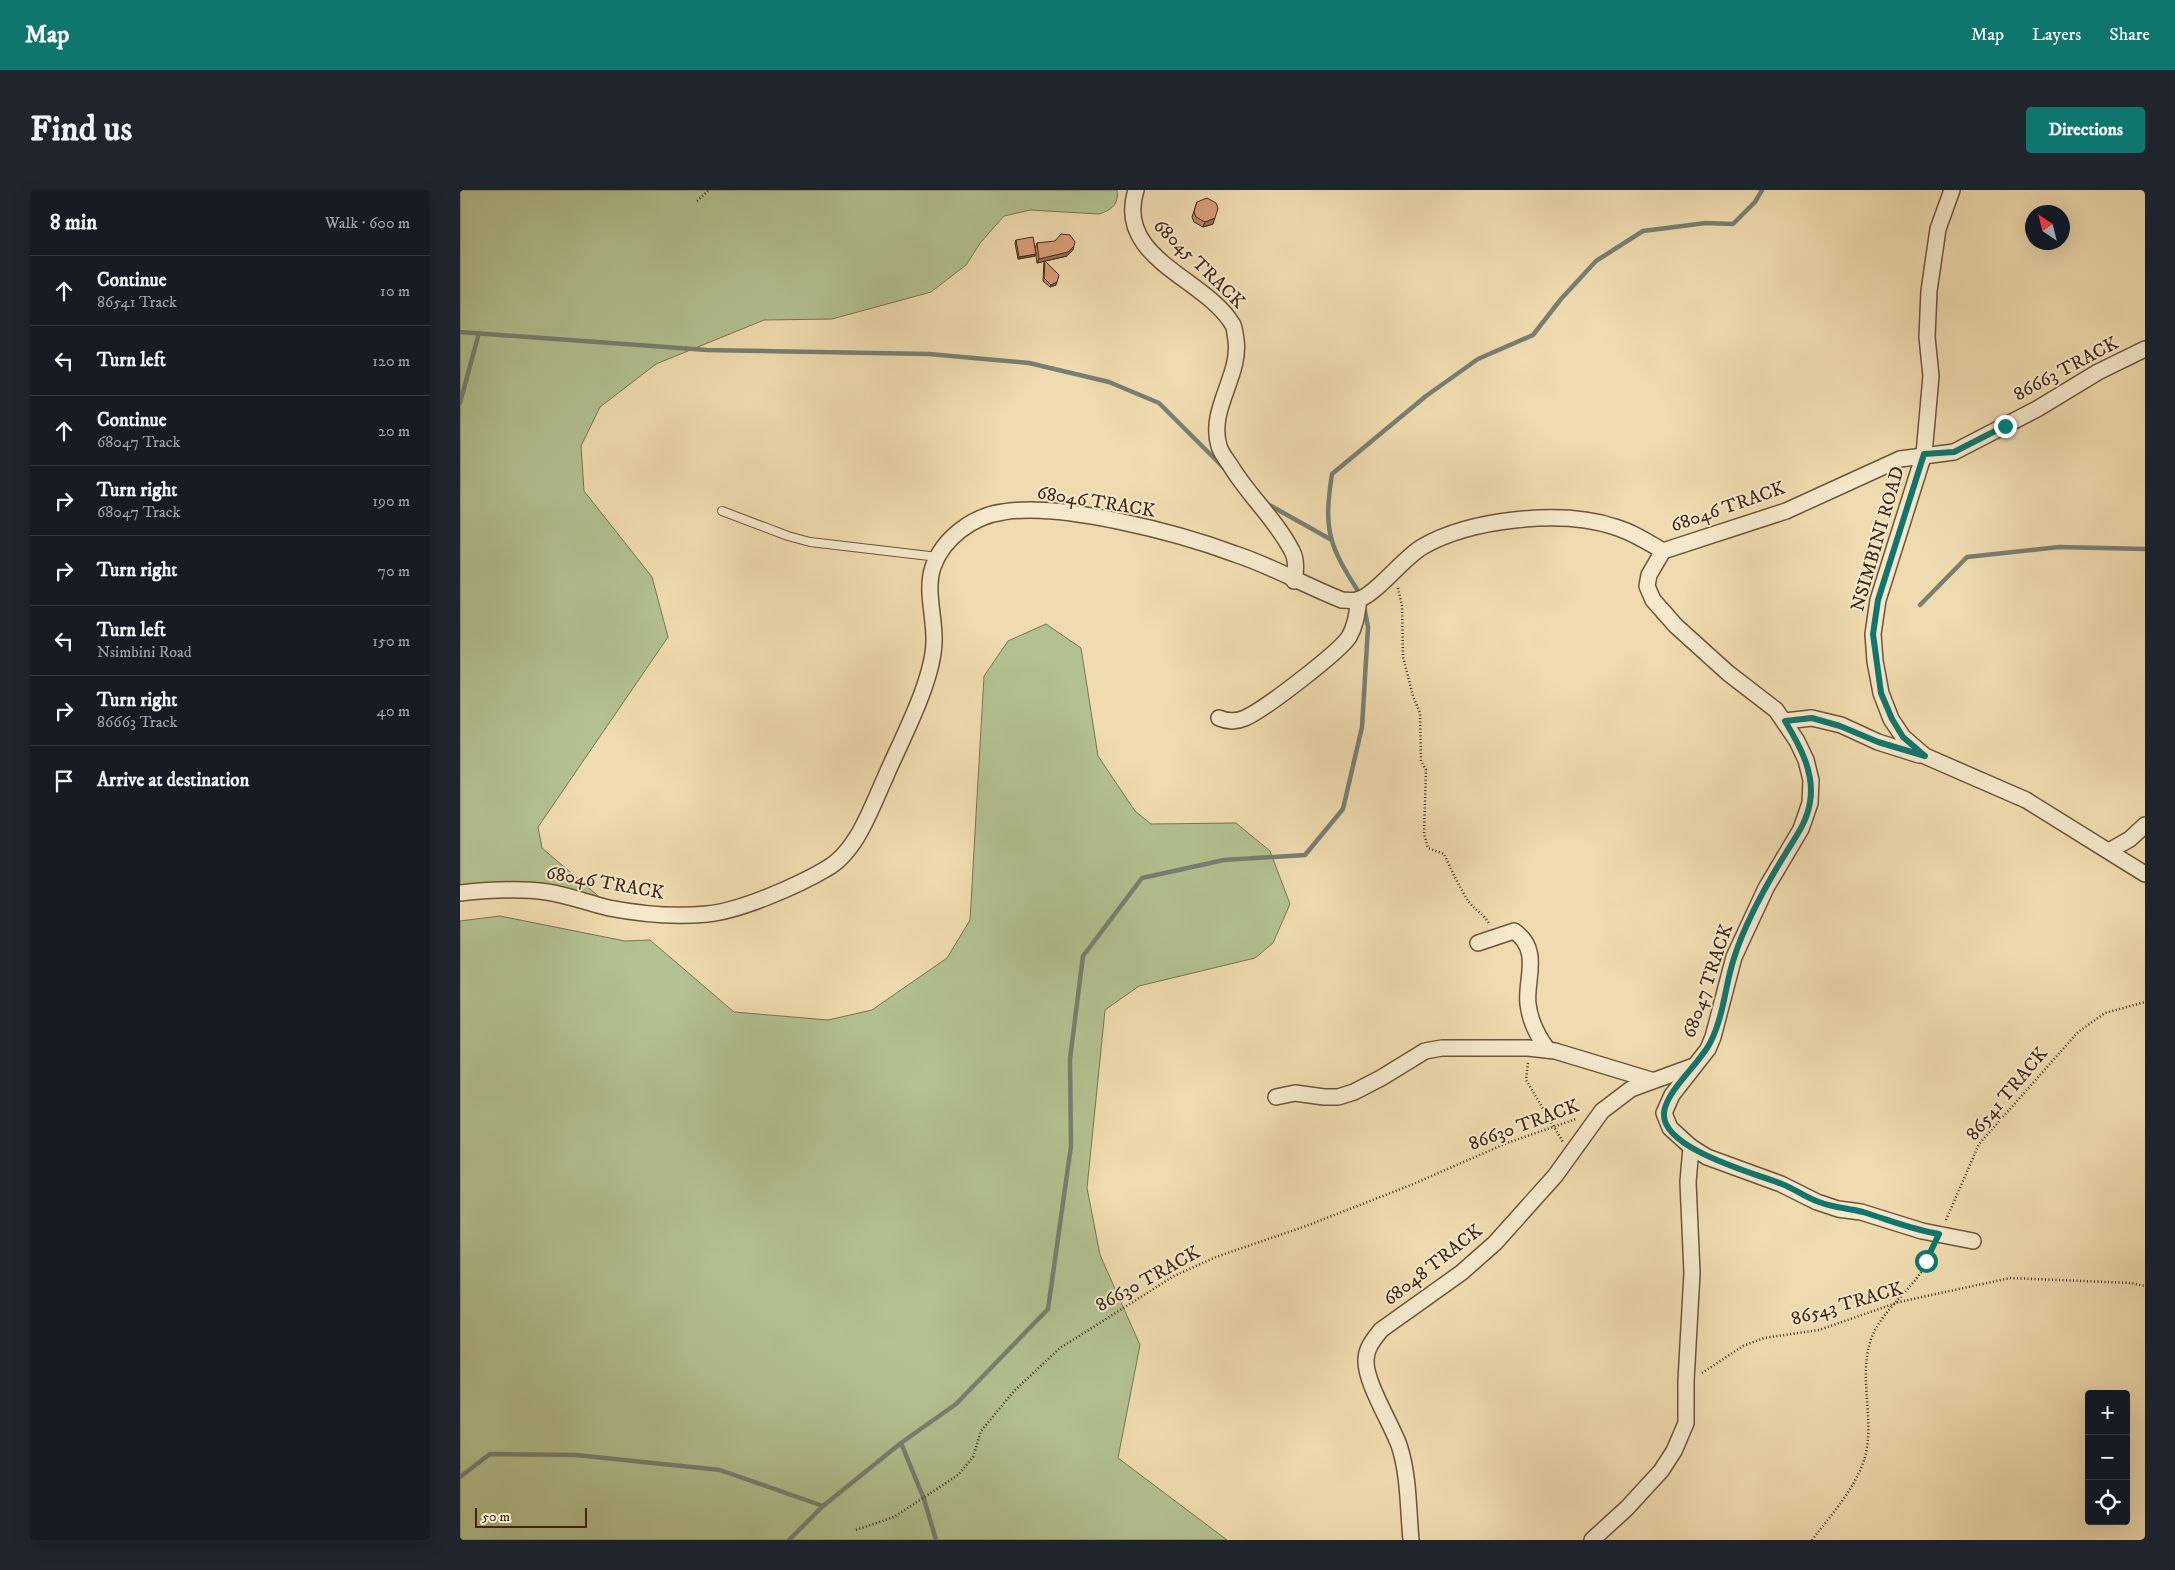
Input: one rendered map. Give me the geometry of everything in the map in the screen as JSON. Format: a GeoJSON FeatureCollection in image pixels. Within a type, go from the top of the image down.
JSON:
{"type":"FeatureCollection","features":[{"type":"Feature","properties":{"kind":"street","name":"68045 TRACK"},"geometry":{"type":"LineString","coordinates":[[1136,190],[1132,216],[1143,242],[1172,271],[1218,308],[1234,326],[1238,352],[1230,382],[1220,406],[1216,435],[1220,449],[1241,482],[1293,552],[1296,567],[1294,581]]}},
{"type":"Feature","properties":{"kind":"street","name":"NSIMBINI ROAD"},"geometry":{"type":"LineString","coordinates":[[1952,190],[1938,229],[1929,291],[1927,337],[1931,376],[1924,454],[1878,600],[1873,634],[1881,693],[1892,719],[1903,737],[1925,756],[2026,800],[2145,874]]}},
{"type":"Feature","properties":{"kind":"street","name":"86663 TRACK"},"geometry":{"type":"LineString","coordinates":[[1924,454],[1954,452],[1977,442],[2098,372],[2145,348]]}},
{"type":"Feature","properties":{"kind":"street","name":"68046 TRACK"},"geometry":{"type":"LineString","coordinates":[[460,893],[545,892],[643,913],[708,914],[743,906],[829,868],[842,857],[871,810],[929,671],[934,642],[930,583],[933,566],[958,531],[980,518],[1002,512],[1036,510],[1094,518],[1166,534],[1237,554],[1294,581],[1342,600],[1359,600],[1379,586],[1401,561],[1422,547],[1453,533],[1527,519],[1575,520],[1601,523],[1628,532],[1663,551],[1786,511],[1900,459],[1924,454]]}},
{"type":"Feature","properties":{"kind":"street","name":"68047 TRACK"},"geometry":{"type":"LineString","coordinates":[[1663,551],[1649,575],[1647,586],[1653,600],[1676,626],[1701,649],[1728,673],[1776,710],[1785,721],[1806,760],[1811,780],[1810,803],[1801,829],[1766,888],[1734,957],[1714,1037],[1708,1049],[1691,1068],[1672,1095],[1664,1113],[1670,1128],[1691,1146]]}},
{"type":"Feature","properties":{"kind":"street"},"geometry":{"type":"LineString","coordinates":[[1219,718],[1226,721],[1246,718],[1263,708],[1337,650],[1354,628],[1359,600]]}},
{"type":"Feature","properties":{"kind":"street"},"geometry":{"type":"LineString","coordinates":[[1785,721],[1812,718],[1840,726],[1878,742],[1925,756]]}},
{"type":"Feature","properties":{"kind":"street"},"geometry":{"type":"LineString","coordinates":[[2109,851],[2130,840],[2145,825]]}},
{"type":"Feature","properties":{"kind":"street"},"geometry":{"type":"LineString","coordinates":[[1478,943],[1514,931],[1519,936],[1529,954],[1531,971],[1529,1010],[1539,1035],[1548,1050]]}},
{"type":"Feature","properties":{"kind":"street"},"geometry":{"type":"LineString","coordinates":[[1276,1097],[1295,1093],[1324,1098],[1338,1097],[1354,1092],[1425,1051],[1433,1049],[1528,1048],[1548,1050],[1651,1080]]}},
{"type":"Feature","properties":{"kind":"street","name":"68048 TRACK"},"geometry":{"type":"LineString","coordinates":[[1411,1540],[1403,1462],[1399,1446],[1368,1375],[1366,1360],[1368,1348],[1381,1330],[1461,1273],[1495,1243],[1569,1158],[1602,1111],[1631,1089],[1651,1080],[1691,1068]]}},
{"type":"Feature","properties":{"kind":"street"},"geometry":{"type":"LineString","coordinates":[[1592,1540],[1627,1508],[1661,1471],[1674,1451],[1686,1423],[1686,1382],[1692,1273],[1688,1182],[1691,1146],[1707,1157],[1782,1184],[1817,1202],[1861,1212],[1922,1231],[1973,1241]]}},
{"type":"Feature","properties":{"kind":"lane"},"geometry":{"type":"LineString","coordinates":[[722,511],[788,536],[810,542],[938,558]]}},
{"type":"Feature","properties":{"kind":"path"},"geometry":{"type":"LineString","coordinates":[[697,201],[709,190]]}},
{"type":"Feature","properties":{"kind":"path"},"geometry":{"type":"LineString","coordinates":[[1390,574],[1398,584],[1402,606],[1403,657],[1413,696],[1420,713],[1421,761],[1426,770],[1424,834],[1428,848],[1444,854],[1471,905],[1480,910],[1498,935]]}},
{"type":"Feature","properties":{"kind":"path","name":"86541 TRACK"},"geometry":{"type":"LineString","coordinates":[[1812,1540],[1854,1482],[1865,1456],[1868,1434],[1865,1369],[1872,1338],[1895,1304],[1920,1274],[1979,1144],[2078,1032],[2105,1013],[2145,1002]]}},
{"type":"Feature","properties":{"kind":"path"},"geometry":{"type":"LineString","coordinates":[[1528,1048],[1526,1080],[1554,1127],[1569,1158]]}},
{"type":"Feature","properties":{"kind":"path","name":"86630 TRACK"},"geometry":{"type":"LineString","coordinates":[[856,1530],[894,1517],[958,1474],[972,1457],[982,1431],[1014,1391],[1060,1348],[1174,1276],[1216,1257],[1306,1226],[1411,1185],[1507,1143],[1578,1119]]}},
{"type":"Feature","properties":{"kind":"path","name":"86543 TRACK"},"geometry":{"type":"LineString","coordinates":[[1686,1382],[1719,1364],[1744,1346],[1764,1338],[1819,1330],[1895,1304],[2010,1278],[2131,1283],[2145,1286]]}},
{"type":"Feature","properties":{"kind":"green space"},"geometry":{"type":"Polygon","coordinates":[[[460,190],[1117,190],[1117,199],[1114,206],[1108,211],[1099,214],[1030,210],[1004,216],[981,242],[966,265],[931,292],[832,319],[764,320],[656,364],[600,407],[581,446],[584,491],[652,577],[668,637],[538,827],[542,848],[604,901],[460,887],[460,190]]]}},
{"type":"Feature","properties":{"kind":"green space"},"geometry":{"type":"Polygon","coordinates":[[[1046,624],[1081,648],[1098,756],[1135,811],[1151,824],[1236,823],[1270,851],[1290,904],[1273,943],[1255,958],[1139,986],[1105,1010],[1087,1188],[1100,1255],[1140,1345],[1118,1458],[1227,1540],[460,1540],[460,921],[500,916],[625,941],[650,940],[734,1012],[828,1020],[872,1010],[947,958],[970,920],[984,676],[1008,641],[1046,624]]]}},
{"type":"Feature","properties":{"kind":"building"},"geometry":{"type":"Polygon","coordinates":[[[1207,198],[1216,203],[1218,208],[1215,218],[1205,222],[1196,217],[1194,212],[1197,202],[1207,198]]]}},
{"type":"Feature","properties":{"kind":"building"},"geometry":{"type":"Polygon","coordinates":[[[1061,234],[1070,235],[1075,242],[1074,246],[1068,252],[1039,259],[1037,243],[1055,241],[1061,234]]]}},
{"type":"Feature","properties":{"kind":"building"},"geometry":{"type":"Polygon","coordinates":[[[1033,237],[1036,254],[1019,257],[1016,240],[1033,237]]]}},
{"type":"Feature","properties":{"kind":"building"},"geometry":{"type":"Polygon","coordinates":[[[1045,261],[1059,275],[1057,282],[1051,285],[1044,278],[1045,261]]]}},
{"type":"Feature","properties":{"kind":"waterway"},"geometry":{"type":"LineString","coordinates":[[1360,594],[1341,563],[1331,537],[1328,510],[1332,474],[1426,396],[1478,359],[1533,335],[1561,299],[1596,261],[1643,231],[1706,223],[1733,224],[1755,202],[1762,190]]}},
{"type":"Feature","properties":{"kind":"waterway"},"geometry":{"type":"LineString","coordinates":[[460,332],[707,350],[929,354],[1029,363],[1109,382],[1159,403],[1224,468]]}},
{"type":"Feature","properties":{"kind":"waterway"},"geometry":{"type":"LineString","coordinates":[[460,403],[479,333]]}},
{"type":"Feature","properties":{"kind":"waterway"},"geometry":{"type":"LineString","coordinates":[[1264,502],[1330,539]]}},
{"type":"Feature","properties":{"kind":"waterway"},"geometry":{"type":"LineString","coordinates":[[1920,605],[1967,557],[2059,547],[2145,549]]}},
{"type":"Feature","properties":{"kind":"waterway"},"geometry":{"type":"LineString","coordinates":[[789,1540],[823,1506],[901,1443],[956,1404],[1048,1309],[1071,1146],[1070,1059],[1083,956],[1142,878],[1224,860],[1305,855],[1343,809],[1362,727],[1368,627],[1364,606]]}},
{"type":"Feature","properties":{"kind":"waterway"},"geometry":{"type":"LineString","coordinates":[[901,1443],[924,1499],[936,1540]]}},
{"type":"Feature","properties":{"kind":"waterway"},"geometry":{"type":"LineString","coordinates":[[460,1477],[490,1454],[576,1455],[720,1470],[823,1506]]}},
{"type":"Feature","properties":{"kind":"route"},"geometry":{"type":"LineString","coordinates":[[1926,1261],[1939,1234],[1817,1202],[1782,1184],[1741,1171],[1707,1157],[1676,1135],[1665,1121],[1664,1113],[1672,1095],[1691,1068],[1708,1049],[1714,1037],[1734,957],[1766,888],[1801,829],[1810,803],[1811,780],[1806,760],[1785,721],[1812,718],[1840,726],[1878,742],[1925,756],[1903,737],[1892,719],[1881,693],[1875,661],[1873,634],[1878,600],[1924,454],[1932,456],[1954,452],[1977,442],[2005,426]]}}]}
